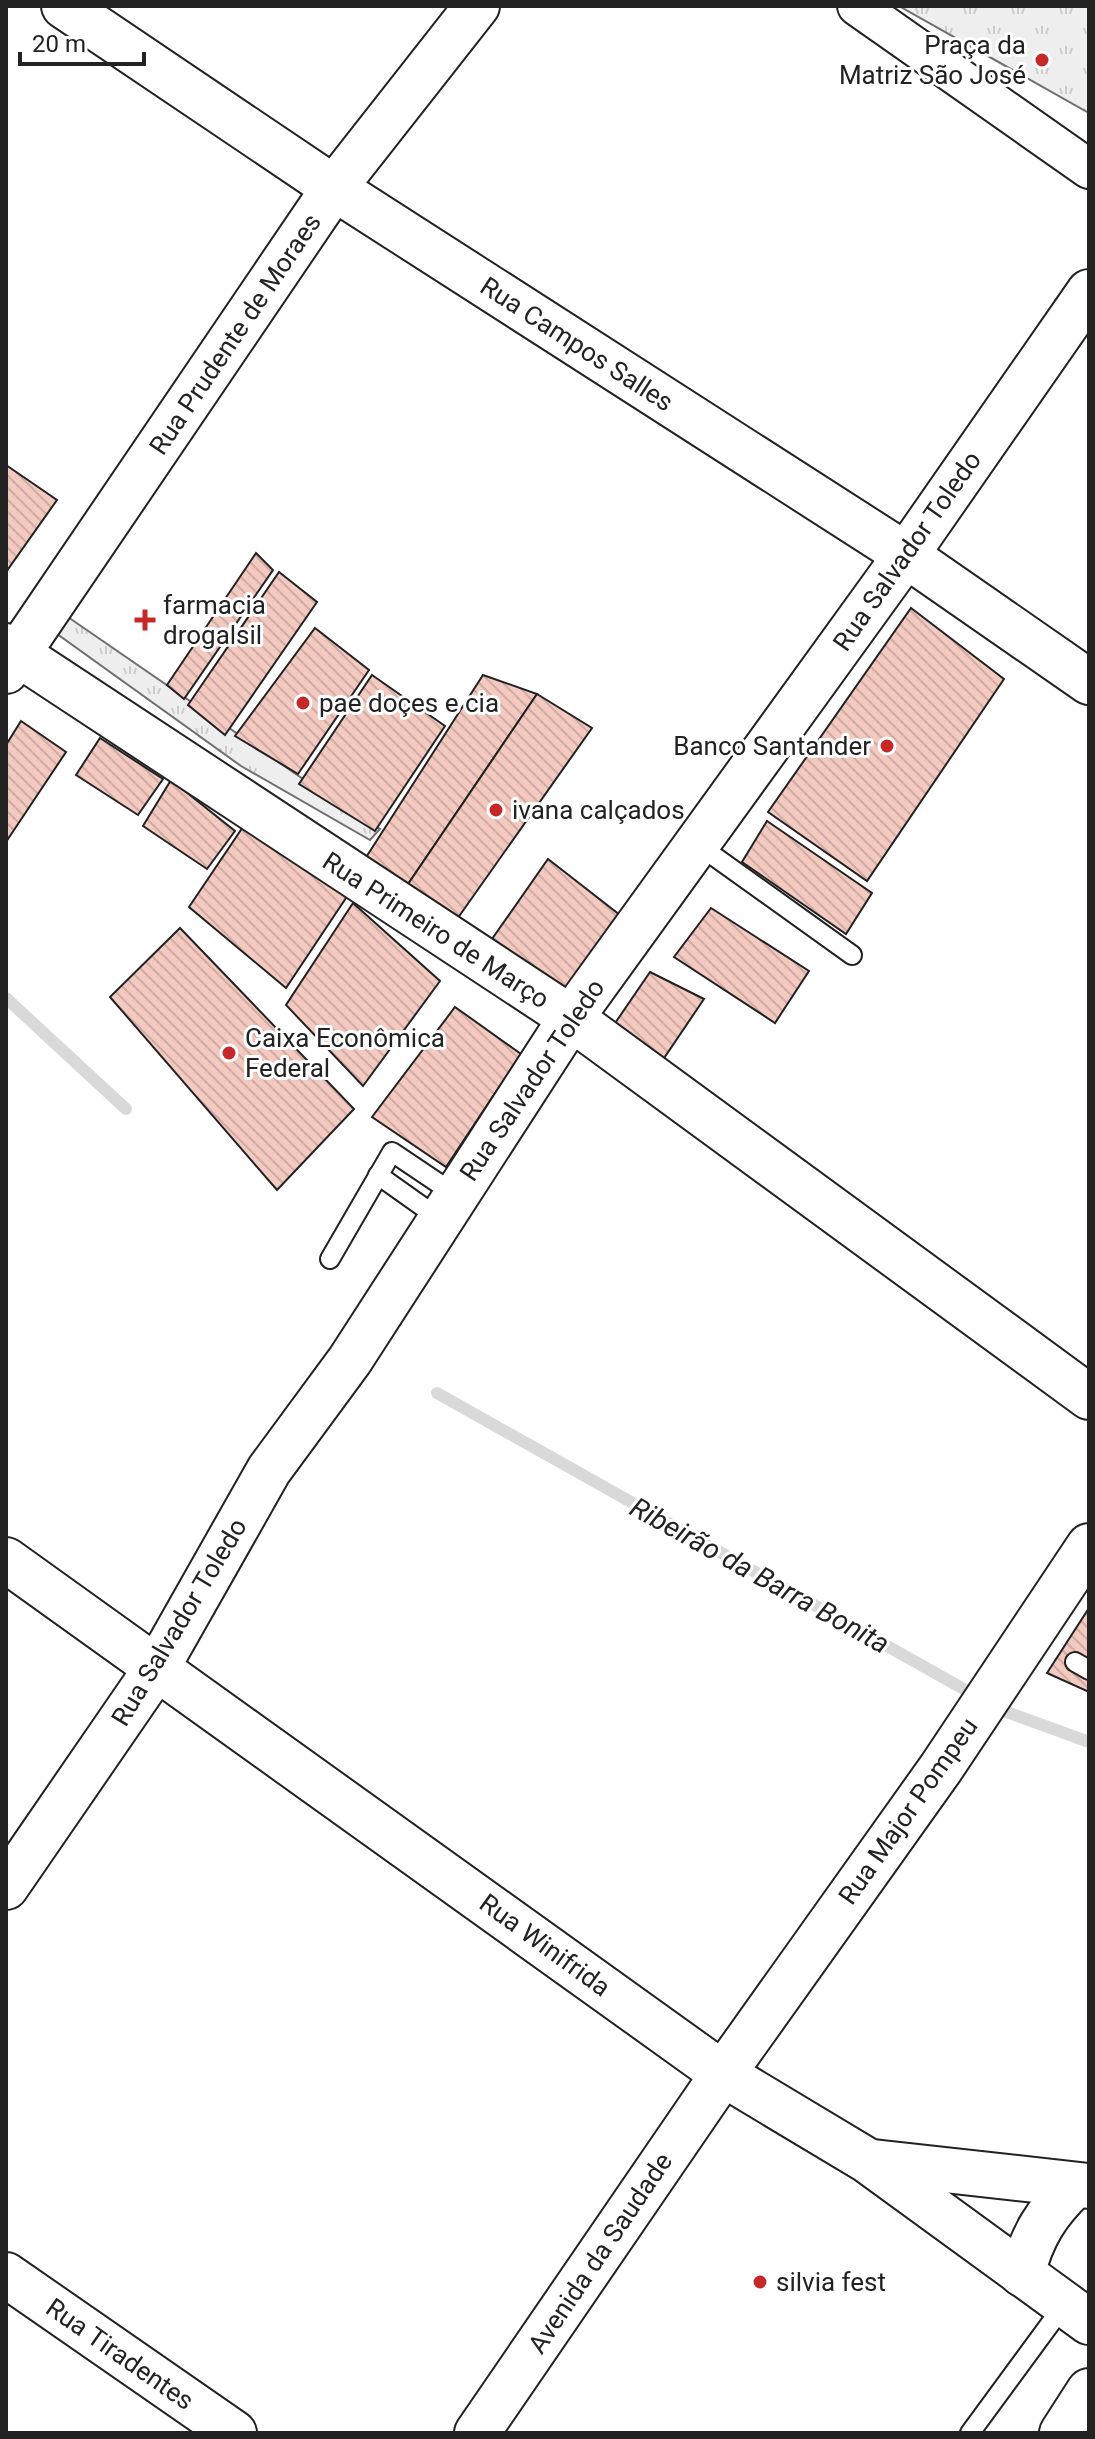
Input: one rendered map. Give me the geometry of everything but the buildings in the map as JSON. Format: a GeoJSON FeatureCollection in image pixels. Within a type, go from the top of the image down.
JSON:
{"type":"FeatureCollection","features":[{"type":"Feature","properties":{"kind":"street","name":"Rua Campos Salles"},"geometry":{"type":"LineString","coordinates":[[64,6],[334,188],[906,555],[1089,682]]}},
{"type":"Feature","properties":{"kind":"street","name":"Rua Prudente de Moraes"},"geometry":{"type":"LineString","coordinates":[[10,657],[334,188],[477,6]]}},
{"type":"Feature","properties":{"kind":"street"},"geometry":{"type":"LineString","coordinates":[[857,6],[1089,169]]}},
{"type":"Feature","properties":{"kind":"street","name":"Rua Salvador Toledo"},"geometry":{"type":"LineString","coordinates":[[6,1887],[158,1666],[269,1470],[350,1360],[571,1018],[906,555],[1089,292]]}},
{"type":"Feature","properties":{"kind":"street","name":"Rua Primeiro de Março"},"geometry":{"type":"LineString","coordinates":[[10,657],[571,1018],[1089,1397]]}},
{"type":"Feature","properties":{"kind":"street","name":"Rua Major Pompeu"},"geometry":{"type":"LineString","coordinates":[[723,2074],[941,1768],[1089,1546]]}},
{"type":"Feature","properties":{"kind":"street","name":"Rua Winifrida"},"geometry":{"type":"LineString","coordinates":[[6,1560],[158,1666],[723,2074],[868,2161],[1077,2313]]}},
{"type":"Feature","properties":{"kind":"street","name":"Avenida da Saudade"},"geometry":{"type":"LineString","coordinates":[[477,2433],[723,2074]]}},
{"type":"Feature","properties":{"kind":"street"},"geometry":{"type":"LineString","coordinates":[[868,2161],[1081,2186]]}},
{"type":"Feature","properties":{"kind":"street"},"geometry":{"type":"LineString","coordinates":[[1022,2274],[1032,2238],[1048,2211],[1081,2186]]}},
{"type":"Feature","properties":{"kind":"street","name":"Rua Tiradentes"},"geometry":{"type":"LineString","coordinates":[[6,2275],[234,2433]]}},
{"type":"Feature","properties":{"kind":"street"},"geometry":{"type":"LineString","coordinates":[[1062,2433],[1089,2391]]}},
{"type":"Feature","properties":{"kind":"lane"},"geometry":{"type":"LineString","coordinates":[[697,844],[852,955]]}},
{"type":"Feature","properties":{"kind":"lane"},"geometry":{"type":"LineString","coordinates":[[330,1259],[392,1152],[448,1207]]}},
{"type":"Feature","properties":{"kind":"lane"},"geometry":{"type":"LineString","coordinates":[[378,1175],[448,1207]]}},
{"type":"Feature","properties":{"kind":"lane"},"geometry":{"type":"LineString","coordinates":[[970,2433],[1077,2313]]}},
{"type":"Feature","properties":{"kind":"green space","name":"Praça da Matriz São José"},"geometry":{"type":"Polygon","coordinates":[[[899,6],[1089,6],[1089,113],[899,6]]]}},
{"type":"Feature","properties":{"kind":"green space"},"geometry":{"type":"Polygon","coordinates":[[[65,615],[380,829],[370,840],[241,766],[53,631],[65,615]]]}},
{"type":"Feature","properties":{"kind":"waterway","name":"Ribeirão da Barra Bonita"},"geometry":{"type":"LineString","coordinates":[[6,998],[126,1109]]}},
{"type":"Feature","properties":{"kind":"waterway","name":"Ribeirão da Barra Bonita"},"geometry":{"type":"LineString","coordinates":[[437,1393],[1001,1710],[1089,1742]]}},
{"type":"Feature","properties":{"kind":"place","name":"Praça da Matriz São José"},"geometry":{"type":"Point","coordinates":[1042,60]}},
{"type":"Feature","properties":{"kind":"place","name":"farmacia drogalsil"},"geometry":{"type":"Point","coordinates":[145,620]}},
{"type":"Feature","properties":{"kind":"place","name":"pae doçes e cia"},"geometry":{"type":"Point","coordinates":[303,703]}},
{"type":"Feature","properties":{"kind":"place","name":"Banco Santander"},"geometry":{"type":"Point","coordinates":[887,746]}},
{"type":"Feature","properties":{"kind":"place","name":"ivana calçados"},"geometry":{"type":"Point","coordinates":[496,810]}},
{"type":"Feature","properties":{"kind":"place","name":"Caixa Econômica Federal"},"geometry":{"type":"Point","coordinates":[229,1053]}},
{"type":"Feature","properties":{"kind":"place","name":"silvia fest"},"geometry":{"type":"Point","coordinates":[760,2282]}}]}
